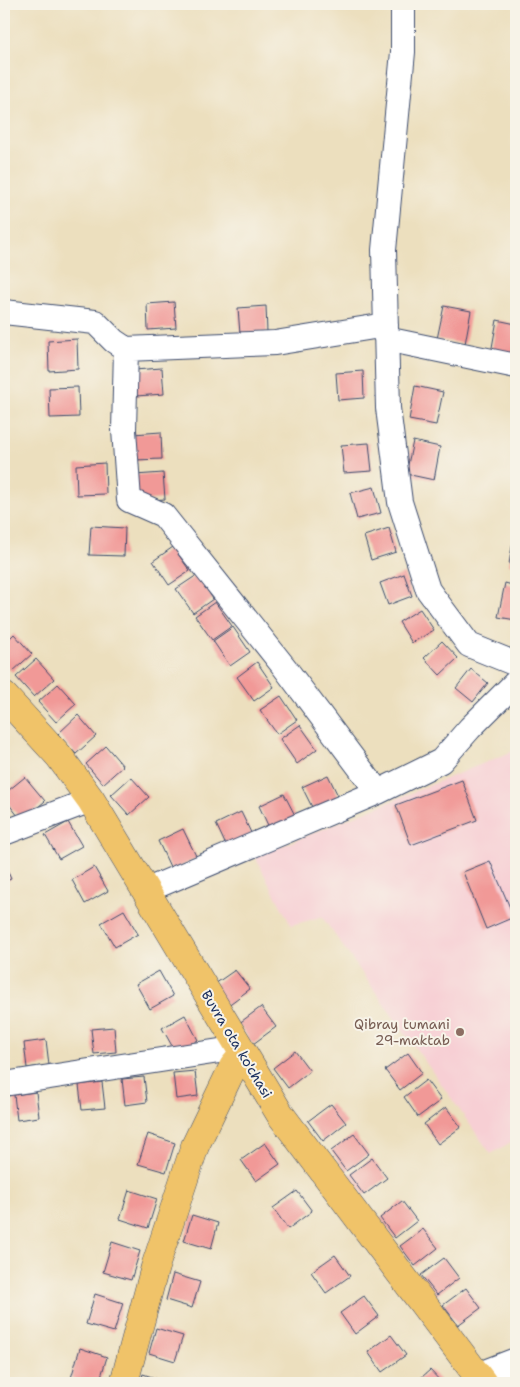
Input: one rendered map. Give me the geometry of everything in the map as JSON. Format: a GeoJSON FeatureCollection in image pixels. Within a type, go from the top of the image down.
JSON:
{"type":"FeatureCollection","features":[{"type":"Feature","properties":{"kind":"main road","name":"Buvra ota ko'chasi"},"geometry":{"type":"LineString","coordinates":[[4,696],[59,756],[91,800],[280,1114],[480,1379]]}},
{"type":"Feature","properties":{"kind":"main road"},"geometry":{"type":"LineString","coordinates":[[124,1383],[155,1267],[195,1146],[241,1051]]}},
{"type":"Feature","properties":{"kind":"street"},"geometry":{"type":"LineString","coordinates":[[403,4],[403,52],[384,250],[388,408],[400,502],[428,590],[469,644],[516,664]]}},
{"type":"Feature","properties":{"kind":"street"},"geometry":{"type":"LineString","coordinates":[[4,312],[95,322],[114,341],[126,349],[275,343],[386,332],[516,366]]}},
{"type":"Feature","properties":{"kind":"street"},"geometry":{"type":"LineString","coordinates":[[126,349],[124,430],[129,500],[163,515],[285,668],[378,792]]}},
{"type":"Feature","properties":{"kind":"street"},"geometry":{"type":"LineString","coordinates":[[145,892],[378,792],[442,761],[514,688]]}},
{"type":"Feature","properties":{"kind":"street"},"geometry":{"type":"LineString","coordinates":[[4,833],[91,800]]}},
{"type":"Feature","properties":{"kind":"street"},"geometry":{"type":"LineString","coordinates":[[4,1084],[241,1051]]}},
{"type":"Feature","properties":{"kind":"street"},"geometry":{"type":"LineString","coordinates":[[480,1379],[516,1360]]}},
{"type":"Feature","properties":{"kind":"shaded area","name":"Qibray tumani 29-maktab"},"geometry":{"type":"Polygon","coordinates":[[[516,750],[516,1139],[491,1154],[322,917],[291,925],[255,857],[516,750]]]}},
{"type":"Feature","properties":{"kind":"building"},"geometry":{"type":"Polygon","coordinates":[[[174,302],[176,328],[148,330],[147,304],[174,302]]]}},
{"type":"Feature","properties":{"kind":"building"},"geometry":{"type":"Polygon","coordinates":[[[266,306],[267,332],[240,334],[238,308],[266,306]]]}},
{"type":"Feature","properties":{"kind":"building"},"geometry":{"type":"Polygon","coordinates":[[[444,306],[471,311],[465,344],[437,339],[444,306]]]}},
{"type":"Feature","properties":{"kind":"building"},"geometry":{"type":"Polygon","coordinates":[[[497,320],[516,324],[516,358],[491,353],[497,320]]]}},
{"type":"Feature","properties":{"kind":"building"},"geometry":{"type":"Polygon","coordinates":[[[77,339],[78,369],[49,371],[48,341],[77,339]]]}},
{"type":"Feature","properties":{"kind":"building"},"geometry":{"type":"Polygon","coordinates":[[[162,368],[164,394],[136,396],[134,370],[162,368]]]}},
{"type":"Feature","properties":{"kind":"building"},"geometry":{"type":"Polygon","coordinates":[[[363,371],[364,398],[338,400],[336,373],[363,371]]]}},
{"type":"Feature","properties":{"kind":"building"},"geometry":{"type":"Polygon","coordinates":[[[415,386],[443,392],[436,425],[409,420],[415,386]]]}},
{"type":"Feature","properties":{"kind":"building"},"geometry":{"type":"Polygon","coordinates":[[[78,387],[79,417],[50,418],[49,388],[78,387]]]}},
{"type":"Feature","properties":{"kind":"building"},"geometry":{"type":"Polygon","coordinates":[[[161,432],[162,459],[135,460],[133,434],[161,432]]]}},
{"type":"Feature","properties":{"kind":"building"},"geometry":{"type":"Polygon","coordinates":[[[413,441],[440,447],[434,480],[406,474],[413,441]]]}},
{"type":"Feature","properties":{"kind":"building"},"geometry":{"type":"Polygon","coordinates":[[[369,443],[372,471],[344,473],[341,445],[369,443]]]}},
{"type":"Feature","properties":{"kind":"building"},"geometry":{"type":"Polygon","coordinates":[[[105,463],[106,494],[77,495],[76,465],[105,463]]]}},
{"type":"Feature","properties":{"kind":"building"},"geometry":{"type":"Polygon","coordinates":[[[163,473],[165,499],[137,501],[135,475],[163,473]]]}},
{"type":"Feature","properties":{"kind":"building"},"geometry":{"type":"Polygon","coordinates":[[[374,487],[381,513],[357,519],[350,493],[374,487]]]}},
{"type":"Feature","properties":{"kind":"building"},"geometry":{"type":"Polygon","coordinates":[[[91,526],[125,528],[124,556],[89,555],[91,526]]]}},
{"type":"Feature","properties":{"kind":"building"},"geometry":{"type":"Polygon","coordinates":[[[389,528],[396,552],[371,560],[364,536],[389,528]]]}},
{"type":"Feature","properties":{"kind":"building"},"geometry":{"type":"Polygon","coordinates":[[[516,529],[516,565],[509,564],[516,529]]]}},
{"type":"Feature","properties":{"kind":"building"},"geometry":{"type":"Polygon","coordinates":[[[173,547],[190,571],[169,585],[153,561],[173,547]]]}},
{"type":"Feature","properties":{"kind":"building"},"geometry":{"type":"Polygon","coordinates":[[[404,574],[412,596],[388,605],[380,583],[404,574]]]}},
{"type":"Feature","properties":{"kind":"building"},"geometry":{"type":"Polygon","coordinates":[[[197,575],[213,599],[193,613],[176,589],[197,575]]]}},
{"type":"Feature","properties":{"kind":"building"},"geometry":{"type":"Polygon","coordinates":[[[505,583],[516,586],[516,620],[498,617],[505,583]]]}},
{"type":"Feature","properties":{"kind":"building"},"geometry":{"type":"Polygon","coordinates":[[[215,602],[232,626],[212,640],[195,616],[215,602]]]}},
{"type":"Feature","properties":{"kind":"building"},"geometry":{"type":"Polygon","coordinates":[[[420,609],[434,630],[412,643],[399,622],[420,609]]]}},
{"type":"Feature","properties":{"kind":"building"},"geometry":{"type":"Polygon","coordinates":[[[4,624],[9,630],[4,635],[4,624]]]}},
{"type":"Feature","properties":{"kind":"building"},"geometry":{"type":"Polygon","coordinates":[[[233,627],[250,652],[230,666],[213,641],[233,627]]]}},
{"type":"Feature","properties":{"kind":"building"},"geometry":{"type":"Polygon","coordinates":[[[14,634],[32,654],[12,672],[4,663],[4,644],[14,634]]]}},
{"type":"Feature","properties":{"kind":"building"},"geometry":{"type":"Polygon","coordinates":[[[442,641],[458,658],[440,675],[424,658],[442,641]]]}},
{"type":"Feature","properties":{"kind":"building"},"geometry":{"type":"Polygon","coordinates":[[[36,659],[54,679],[34,697],[16,677],[36,659]]]}},
{"type":"Feature","properties":{"kind":"building"},"geometry":{"type":"Polygon","coordinates":[[[257,662],[274,687],[254,701],[237,677],[257,662]]]}},
{"type":"Feature","properties":{"kind":"building"},"geometry":{"type":"Polygon","coordinates":[[[471,669],[488,683],[473,702],[456,688],[471,669]]]}},
{"type":"Feature","properties":{"kind":"building"},"geometry":{"type":"Polygon","coordinates":[[[58,684],[76,704],[56,722],[38,702],[58,684]]]}},
{"type":"Feature","properties":{"kind":"building"},"geometry":{"type":"Polygon","coordinates":[[[281,696],[297,720],[277,734],[260,710],[281,696]]]}},
{"type":"Feature","properties":{"kind":"building"},"geometry":{"type":"Polygon","coordinates":[[[78,715],[96,736],[76,754],[58,734],[78,715]]]}},
{"type":"Feature","properties":{"kind":"building"},"geometry":{"type":"Polygon","coordinates":[[[300,725],[317,749],[297,764],[280,739],[300,725]]]}},
{"type":"Feature","properties":{"kind":"building"},"geometry":{"type":"Polygon","coordinates":[[[106,746],[123,766],[103,784],[86,764],[106,746]]]}},
{"type":"Feature","properties":{"kind":"building"},"geometry":{"type":"Polygon","coordinates":[[[328,775],[342,804],[317,817],[302,787],[328,775]]]}},
{"type":"Feature","properties":{"kind":"building"},"geometry":{"type":"Polygon","coordinates":[[[25,777],[45,801],[22,821],[4,798],[4,794],[25,777]]]}},
{"type":"Feature","properties":{"kind":"building"},"geometry":{"type":"Polygon","coordinates":[[[131,777],[149,797],[129,815],[111,795],[131,777]]]}},
{"type":"Feature","properties":{"kind":"building"},"geometry":{"type":"Polygon","coordinates":[[[462,780],[477,820],[411,845],[396,805],[462,780]]]}},
{"type":"Feature","properties":{"kind":"building"},"geometry":{"type":"Polygon","coordinates":[[[284,794],[299,823],[273,836],[259,806],[284,794]]]}},
{"type":"Feature","properties":{"kind":"building"},"geometry":{"type":"Polygon","coordinates":[[[241,812],[255,841],[230,854],[216,824],[241,812]]]}},
{"type":"Feature","properties":{"kind":"building"},"geometry":{"type":"Polygon","coordinates":[[[68,822],[82,846],[59,859],[45,835],[68,822]]]}},
{"type":"Feature","properties":{"kind":"building"},"geometry":{"type":"Polygon","coordinates":[[[183,829],[197,858],[172,871],[158,841],[183,829]]]}},
{"type":"Feature","properties":{"kind":"building"},"geometry":{"type":"Polygon","coordinates":[[[490,861],[514,917],[486,929],[463,872],[490,861]]]}},
{"type":"Feature","properties":{"kind":"building"},"geometry":{"type":"Polygon","coordinates":[[[4,863],[11,879],[4,882],[4,863]]]}},
{"type":"Feature","properties":{"kind":"building"},"geometry":{"type":"Polygon","coordinates":[[[94,867],[108,891],[85,904],[72,880],[94,867]]]}},
{"type":"Feature","properties":{"kind":"building"},"geometry":{"type":"Polygon","coordinates":[[[124,910],[138,934],[115,947],[101,923],[124,910]]]}},
{"type":"Feature","properties":{"kind":"building"},"geometry":{"type":"Polygon","coordinates":[[[235,970],[250,989],[227,1006],[212,986],[235,970]]]}},
{"type":"Feature","properties":{"kind":"building"},"geometry":{"type":"Polygon","coordinates":[[[159,971],[173,996],[150,1009],[136,984],[159,971]]]}},
{"type":"Feature","properties":{"kind":"building"},"geometry":{"type":"Polygon","coordinates":[[[261,1007],[276,1027],[253,1044],[238,1024],[261,1007]]]}},
{"type":"Feature","properties":{"kind":"building"},"geometry":{"type":"Polygon","coordinates":[[[185,1015],[198,1040],[176,1053],[162,1028],[185,1015]]]}},
{"type":"Feature","properties":{"kind":"building"},"geometry":{"type":"Polygon","coordinates":[[[114,1027],[116,1052],[94,1054],[91,1029],[114,1027]]]}},
{"type":"Feature","properties":{"kind":"building"},"geometry":{"type":"Polygon","coordinates":[[[46,1040],[49,1065],[27,1068],[24,1043],[46,1040]]]}},
{"type":"Feature","properties":{"kind":"building"},"geometry":{"type":"Polygon","coordinates":[[[295,1051],[310,1071],[288,1088],[273,1068],[295,1051]]]}},
{"type":"Feature","properties":{"kind":"building"},"geometry":{"type":"Polygon","coordinates":[[[4,1053],[6,1053],[9,1078],[4,1078],[4,1053]]]}},
{"type":"Feature","properties":{"kind":"building"},"geometry":{"type":"Polygon","coordinates":[[[408,1053],[422,1073],[400,1090],[385,1070],[408,1053]]]}},
{"type":"Feature","properties":{"kind":"building"},"geometry":{"type":"Polygon","coordinates":[[[195,1071],[198,1096],[176,1099],[173,1073],[195,1071]]]}},
{"type":"Feature","properties":{"kind":"building"},"geometry":{"type":"Polygon","coordinates":[[[144,1077],[147,1102],[125,1105],[122,1079],[144,1077]]]}},
{"type":"Feature","properties":{"kind":"building"},"geometry":{"type":"Polygon","coordinates":[[[426,1080],[441,1100],[418,1117],[404,1097],[426,1080]]]}},
{"type":"Feature","properties":{"kind":"building"},"geometry":{"type":"Polygon","coordinates":[[[102,1082],[105,1108],[82,1110],[79,1085],[102,1082]]]}},
{"type":"Feature","properties":{"kind":"building"},"geometry":{"type":"Polygon","coordinates":[[[36,1092],[39,1117],[17,1120],[14,1095],[36,1092]]]}},
{"type":"Feature","properties":{"kind":"building"},"geometry":{"type":"Polygon","coordinates":[[[331,1104],[346,1123],[323,1141],[308,1121],[331,1104]]]}},
{"type":"Feature","properties":{"kind":"building"},"geometry":{"type":"Polygon","coordinates":[[[446,1107],[461,1127],[438,1144],[424,1124],[446,1107]]]}},
{"type":"Feature","properties":{"kind":"building"},"geometry":{"type":"Polygon","coordinates":[[[148,1134],[175,1143],[166,1172],[138,1164],[148,1134]]]}},
{"type":"Feature","properties":{"kind":"building"},"geometry":{"type":"Polygon","coordinates":[[[354,1134],[369,1154],[346,1171],[331,1151],[354,1134]]]}},
{"type":"Feature","properties":{"kind":"building"},"geometry":{"type":"Polygon","coordinates":[[[265,1143],[280,1164],[256,1181],[241,1160],[265,1143]]]}},
{"type":"Feature","properties":{"kind":"building"},"geometry":{"type":"Polygon","coordinates":[[[372,1158],[387,1178],[364,1195],[349,1175],[372,1158]]]}},
{"type":"Feature","properties":{"kind":"building"},"geometry":{"type":"Polygon","coordinates":[[[129,1190],[157,1199],[148,1228],[120,1219],[129,1190]]]}},
{"type":"Feature","properties":{"kind":"building"},"geometry":{"type":"Polygon","coordinates":[[[297,1191],[312,1211],[288,1229],[273,1208],[297,1191]]]}},
{"type":"Feature","properties":{"kind":"building"},"geometry":{"type":"Polygon","coordinates":[[[402,1201],[417,1221],[395,1238],[380,1218],[402,1201]]]}},
{"type":"Feature","properties":{"kind":"building"},"geometry":{"type":"Polygon","coordinates":[[[192,1215],[218,1223],[211,1249],[184,1241],[192,1215]]]}},
{"type":"Feature","properties":{"kind":"building"},"geometry":{"type":"Polygon","coordinates":[[[423,1229],[438,1248],[415,1266],[400,1246],[423,1229]]]}},
{"type":"Feature","properties":{"kind":"building"},"geometry":{"type":"Polygon","coordinates":[[[112,1242],[140,1251],[131,1280],[103,1272],[112,1242]]]}},
{"type":"Feature","properties":{"kind":"building"},"geometry":{"type":"Polygon","coordinates":[[[335,1255],[350,1276],[326,1293],[311,1272],[335,1255]]]}},
{"type":"Feature","properties":{"kind":"building"},"geometry":{"type":"Polygon","coordinates":[[[444,1258],[459,1278],[437,1295],[421,1275],[444,1258]]]}},
{"type":"Feature","properties":{"kind":"building"},"geometry":{"type":"Polygon","coordinates":[[[173,1274],[200,1282],[192,1308],[166,1300],[173,1274]]]}},
{"type":"Feature","properties":{"kind":"building"},"geometry":{"type":"Polygon","coordinates":[[[466,1288],[481,1308],[458,1325],[443,1305],[466,1288]]]}},
{"type":"Feature","properties":{"kind":"building"},"geometry":{"type":"Polygon","coordinates":[[[95,1294],[123,1303],[114,1332],[86,1324],[95,1294]]]}},
{"type":"Feature","properties":{"kind":"building"},"geometry":{"type":"Polygon","coordinates":[[[364,1296],[379,1316],[355,1334],[340,1313],[364,1296]]]}},
{"type":"Feature","properties":{"kind":"building"},"geometry":{"type":"Polygon","coordinates":[[[156,1328],[183,1336],[175,1361],[149,1353],[156,1328]]]}},
{"type":"Feature","properties":{"kind":"building"},"geometry":{"type":"Polygon","coordinates":[[[391,1335],[406,1355],[382,1372],[368,1352],[391,1335]]]}},
{"type":"Feature","properties":{"kind":"building"},"geometry":{"type":"Polygon","coordinates":[[[80,1348],[107,1357],[99,1383],[89,1383],[71,1378],[80,1348]]]}},
{"type":"Feature","properties":{"kind":"building"},"geometry":{"type":"Polygon","coordinates":[[[430,1370],[442,1383],[415,1383],[430,1370]]]}},
{"type":"Feature","properties":{"kind":"building"},"geometry":{"type":"Polygon","coordinates":[[[143,1374],[170,1383],[140,1383],[143,1374]]]}},
{"type":"Feature","properties":{"kind":"building"},"geometry":{"type":"Polygon","coordinates":[[[516,1376],[516,1383],[499,1383],[516,1376]]]}},
{"type":"Feature","properties":{"kind":"place","name":"Qibray tumani 29-maktab"},"geometry":{"type":"Point","coordinates":[460,1032]}}]}
